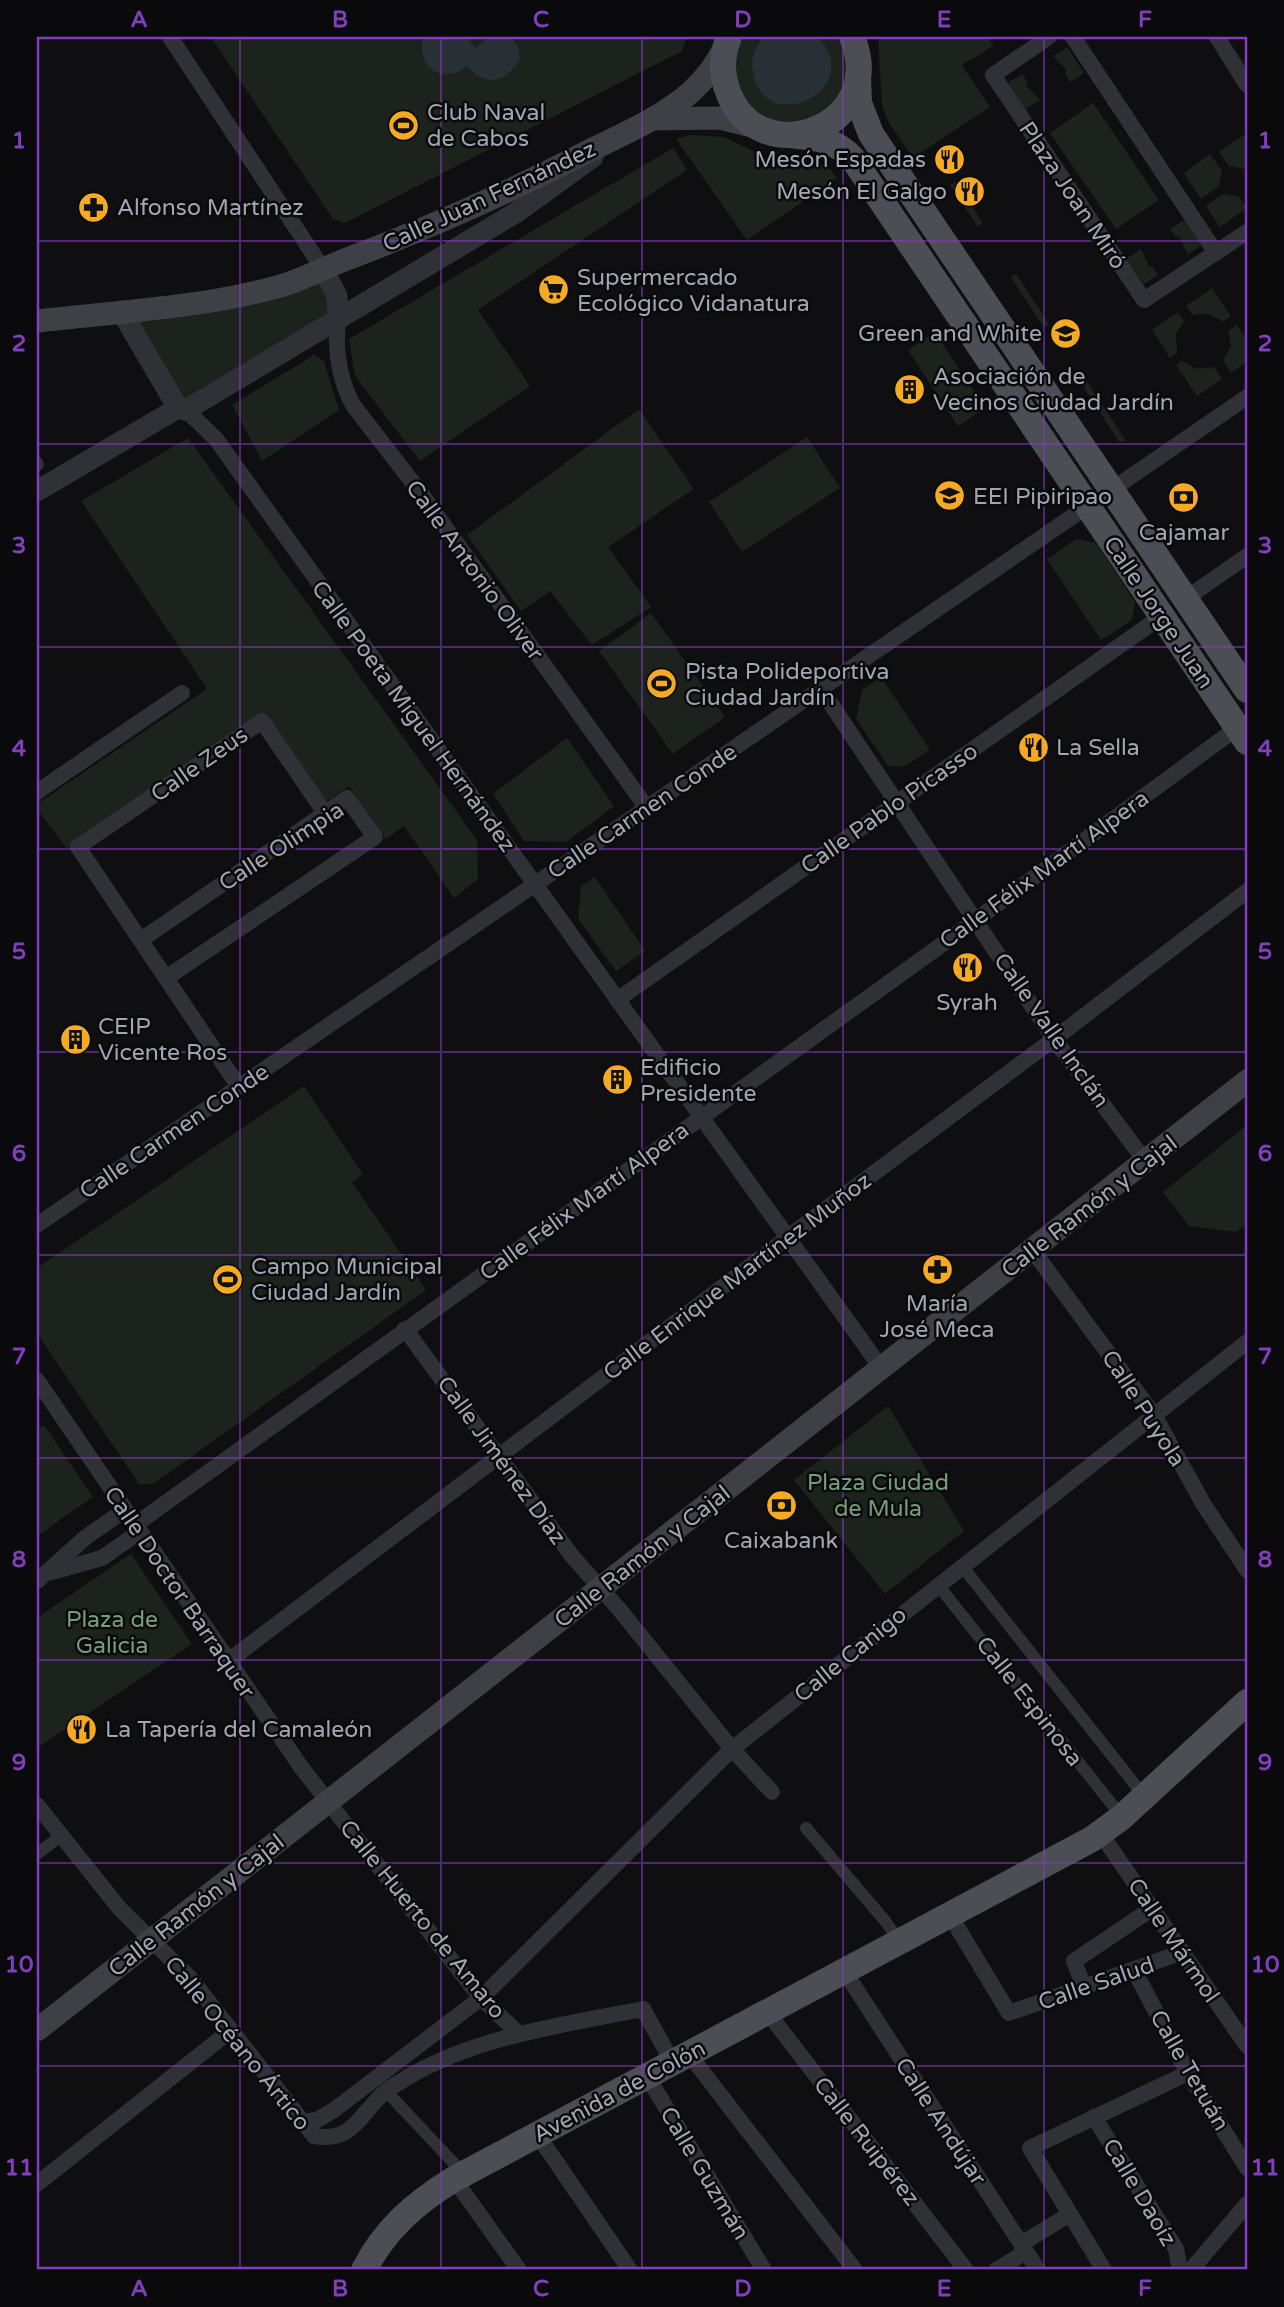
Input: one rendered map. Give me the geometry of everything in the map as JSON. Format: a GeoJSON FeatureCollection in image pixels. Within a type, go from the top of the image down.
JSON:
{"type":"FeatureCollection","features":[{"type":"Feature","properties":{"kind":"main road","name":"Calle Jorge Juan"},"geometry":{"type":"LineString","coordinates":[[852,37],[858,53],[859,103],[871,134],[1247,690]]}},
{"type":"Feature","properties":{"kind":"main road","name":"Calle Juan Fernández"},"geometry":{"type":"LineString","coordinates":[[37,321],[252,293],[301,279],[389,244],[506,194],[652,119],[684,97],[702,80],[714,67],[728,40]]}},
{"type":"Feature","properties":{"kind":"main road"},"geometry":{"type":"LineString","coordinates":[[728,40],[723,72],[730,97],[746,117],[778,133],[814,131],[837,118],[849,102],[859,77]]}},
{"type":"Feature","properties":{"kind":"main road","name":"Calle Juan Fernández"},"geometry":{"type":"LineString","coordinates":[[652,119],[720,118],[778,133]]}},
{"type":"Feature","properties":{"kind":"main road","name":"Calle Jorge Juan"},"geometry":{"type":"LineString","coordinates":[[778,133],[825,139],[853,159],[1242,735]]}},
{"type":"Feature","properties":{"kind":"main road","name":"Calle Ramón y Cajal"},"geometry":{"type":"LineString","coordinates":[[37,2030],[1247,1081]]}},
{"type":"Feature","properties":{"kind":"main road","name":"Avenida de Colón"},"geometry":{"type":"LineString","coordinates":[[364,2270],[396,2222],[422,2200],[459,2177],[951,1917],[1101,1834],[1247,1702]]}},
{"type":"Feature","properties":{"kind":"street"},"geometry":{"type":"LineString","coordinates":[[170,37],[323,269],[337,296],[338,320]]}},
{"type":"Feature","properties":{"kind":"street","name":"Plaza Joan Miró"},"geometry":{"type":"LineString","coordinates":[[1049,37],[993,75],[1144,300],[1247,232]]}},
{"type":"Feature","properties":{"kind":"street"},"geometry":{"type":"LineString","coordinates":[[1073,37],[1216,253]]}},
{"type":"Feature","properties":{"kind":"street"},"geometry":{"type":"LineString","coordinates":[[1217,37],[1247,85]]}},
{"type":"Feature","properties":{"kind":"street"},"geometry":{"type":"LineString","coordinates":[[37,491],[338,320],[517,212],[629,131]]}},
{"type":"Feature","properties":{"kind":"street"},"geometry":{"type":"LineString","coordinates":[[121,311],[182,409]]}},
{"type":"Feature","properties":{"kind":"street","name":"Calle Antonio Oliver"},"geometry":{"type":"LineString","coordinates":[[338,320],[339,366],[353,405],[420,492],[647,808]]}},
{"type":"Feature","properties":{"kind":"street","name":"Calle Carmen Conde"},"geometry":{"type":"LineString","coordinates":[[37,1225],[1247,397]]}},
{"type":"Feature","properties":{"kind":"street","name":"Calle Poeta Miguel Hernández"},"geometry":{"type":"LineString","coordinates":[[182,409],[216,439],[882,1369]]}},
{"type":"Feature","properties":{"kind":"street"},"geometry":{"type":"LineString","coordinates":[[1185,599],[1247,556]]}},
{"type":"Feature","properties":{"kind":"street","name":"Calle Pablo Picasso"},"geometry":{"type":"LineString","coordinates":[[617,1000],[1162,616]]}},
{"type":"Feature","properties":{"kind":"street","name":"Calle Valle Inclán"},"geometry":{"type":"LineString","coordinates":[[821,689],[898,801],[1054,1040],[1145,1161]]}},
{"type":"Feature","properties":{"kind":"street"},"geometry":{"type":"LineString","coordinates":[[37,792],[182,693]]}},
{"type":"Feature","properties":{"kind":"street","name":"Calle Zeus"},"geometry":{"type":"LineString","coordinates":[[141,940],[78,847],[262,721],[326,813]]}},
{"type":"Feature","properties":{"kind":"street","name":"Calle Félix Martí Alpera"},"geometry":{"type":"LineString","coordinates":[[42,1577],[102,1558],[405,1329],[976,920],[1242,735]]}},
{"type":"Feature","properties":{"kind":"street","name":"Calle Olimpia"},"geometry":{"type":"LineString","coordinates":[[141,940],[347,798],[375,837],[166,978]]}},
{"type":"Feature","properties":{"kind":"street","name":"Calle Enrique Martínez Muñoz"},"geometry":{"type":"LineString","coordinates":[[227,1662],[787,1238],[1054,1040],[1247,891]]}},
{"type":"Feature","properties":{"kind":"street"},"geometry":{"type":"LineString","coordinates":[[141,940],[239,1087]]}},
{"type":"Feature","properties":{"kind":"street","name":"Calle Puyola"},"geometry":{"type":"LineString","coordinates":[[1033,1251],[1154,1415],[1204,1505],[1247,1570]]}},
{"type":"Feature","properties":{"kind":"street","name":"Calle Jiménez Díaz"},"geometry":{"type":"LineString","coordinates":[[405,1329],[572,1556],[732,1749],[772,1792]]}},
{"type":"Feature","properties":{"kind":"street","name":"Calle Canigo"},"geometry":{"type":"LineString","coordinates":[[302,2122],[317,2120],[334,2110],[481,1998],[732,1749],[1247,1342]]}},
{"type":"Feature","properties":{"kind":"street","name":"Calle Doctor Barraquer"},"geometry":{"type":"LineString","coordinates":[[37,1380],[227,1662],[300,1767],[328,1801]]}},
{"type":"Feature","properties":{"kind":"street","name":"Calle Félix Martí Alpera"},"geometry":{"type":"LineString","coordinates":[[42,1577],[86,1537],[125,1510]]}},
{"type":"Feature","properties":{"kind":"street","name":"Calle Espinosa"},"geometry":{"type":"LineString","coordinates":[[962,1566],[1144,1796]]}},
{"type":"Feature","properties":{"kind":"street","name":"Calle Espinosa"},"geometry":{"type":"LineString","coordinates":[[938,1585],[1122,1816]]}},
{"type":"Feature","properties":{"kind":"street","name":"Calle Huerto de Amaro"},"geometry":{"type":"LineString","coordinates":[[328,1801],[481,1998],[519,2034]]}},
{"type":"Feature","properties":{"kind":"street","name":"Calle Océano Ártico"},"geometry":{"type":"LineString","coordinates":[[37,1805],[120,1909],[190,1978],[314,2136],[329,2139]]}},
{"type":"Feature","properties":{"kind":"street"},"geometry":{"type":"LineString","coordinates":[[806,1828],[886,1922],[900,1943]]}},
{"type":"Feature","properties":{"kind":"street","name":"Calle Mármol"},"geometry":{"type":"LineString","coordinates":[[1101,1834],[1247,2046]]}},
{"type":"Feature","properties":{"kind":"street"},"geometry":{"type":"LineString","coordinates":[[37,1854],[62,1835]]}},
{"type":"Feature","properties":{"kind":"street"},"geometry":{"type":"LineString","coordinates":[[1084,1987],[1074,1961],[1153,1908]]}},
{"type":"Feature","properties":{"kind":"street","name":"Calle Salud"},"geometry":{"type":"LineString","coordinates":[[951,1917],[1009,2013],[1183,1952]]}},
{"type":"Feature","properties":{"kind":"street","name":"Calle Tetuán"},"geometry":{"type":"LineString","coordinates":[[1134,1970],[1188,2073],[1247,2168]]}},
{"type":"Feature","properties":{"kind":"street","name":"Calle Andújar"},"geometry":{"type":"LineString","coordinates":[[845,1972],[1038,2270]]}},
{"type":"Feature","properties":{"kind":"street","name":"Calle Huerto de Amaro"},"geometry":{"type":"LineString","coordinates":[[329,2139],[339,2137],[356,2125],[386,2091],[433,2063],[519,2034],[643,2009],[681,2059]]}},
{"type":"Feature","properties":{"kind":"street","name":"Calle Ruipérez"},"geometry":{"type":"LineString","coordinates":[[768,2012],[966,2270]]}},
{"type":"Feature","properties":{"kind":"street"},"geometry":{"type":"LineString","coordinates":[[37,2185],[230,2031]]}},
{"type":"Feature","properties":{"kind":"street"},"geometry":{"type":"LineString","coordinates":[[681,2059],[855,2270]]}},
{"type":"Feature","properties":{"kind":"street"},"geometry":{"type":"LineString","coordinates":[[1104,2270],[1030,2148],[1188,2073]]}},
{"type":"Feature","properties":{"kind":"street","name":"Calle Guzmán"},"geometry":{"type":"LineString","coordinates":[[647,2076],[764,2270]]}},
{"type":"Feature","properties":{"kind":"street"},"geometry":{"type":"LineString","coordinates":[[386,2091],[459,2177],[519,2270]]}},
{"type":"Feature","properties":{"kind":"street","name":"Calle Daoíz"},"geometry":{"type":"LineString","coordinates":[[1094,2117],[1176,2249],[1180,2270]]}},
{"type":"Feature","properties":{"kind":"street"},"geometry":{"type":"LineString","coordinates":[[537,2134],[630,2270]]}},
{"type":"Feature","properties":{"kind":"street"},"geometry":{"type":"LineString","coordinates":[[1191,2270],[1247,2204]]}},
{"type":"Feature","properties":{"kind":"street"},"geometry":{"type":"LineString","coordinates":[[996,2270],[1070,2214]]}},
{"type":"Feature","properties":{"kind":"green space","name":"Club Naval de Cabos"},"geometry":{"type":"Polygon","coordinates":[[[211,37],[687,37],[682,51],[345,223],[333,219],[211,37]]]}},
{"type":"Feature","properties":{"kind":"green space"},"geometry":{"type":"Polygon","coordinates":[[[729,37],[852,37],[859,68],[818,130],[745,118],[726,44],[729,37]]]}},
{"type":"Feature","properties":{"kind":"green space"},"geometry":{"type":"Polygon","coordinates":[[[878,37],[988,37],[993,46],[962,65],[990,107],[913,158],[888,121],[882,105],[878,37]]]}},
{"type":"Feature","properties":{"kind":"green space"},"geometry":{"type":"Polygon","coordinates":[[[1067,47],[1084,73],[1070,82],[1065,73],[1066,69],[1053,56],[1067,47]]]}},
{"type":"Feature","properties":{"kind":"green space"},"geometry":{"type":"Polygon","coordinates":[[[1022,74],[1027,81],[1026,85],[1040,100],[1025,109],[1008,83],[1022,74]]]}},
{"type":"Feature","properties":{"kind":"green space"},"geometry":{"type":"Polygon","coordinates":[[[1093,103],[1159,200],[1116,229],[1050,133],[1093,103]]]}},
{"type":"Feature","properties":{"kind":"green space"},"geometry":{"type":"Polygon","coordinates":[[[691,135],[724,137],[771,160],[822,165],[829,168],[837,178],[747,240],[676,139],[691,135]]]}},
{"type":"Feature","properties":{"kind":"green space"},"geometry":{"type":"Polygon","coordinates":[[[1243,135],[1247,141],[1247,167],[1244,169],[1229,166],[1219,152],[1243,135]]]}},
{"type":"Feature","properties":{"kind":"green space"},"geometry":{"type":"Polygon","coordinates":[[[673,148],[687,170],[478,310],[530,386],[420,461],[355,376],[349,339],[673,148]]]}},
{"type":"Feature","properties":{"kind":"green space"},"geometry":{"type":"Polygon","coordinates":[[[1210,154],[1222,171],[1219,186],[1201,199],[1184,173],[1210,154]]]}},
{"type":"Feature","properties":{"kind":"green space"},"geometry":{"type":"Polygon","coordinates":[[[956,182],[983,223],[978,227],[950,185],[956,182]]]}},
{"type":"Feature","properties":{"kind":"green space"},"geometry":{"type":"Polygon","coordinates":[[[1224,194],[1239,197],[1247,208],[1220,227],[1206,206],[1224,194]]]}},
{"type":"Feature","properties":{"kind":"green space"},"geometry":{"type":"Polygon","coordinates":[[[1184,220],[1201,245],[1188,255],[1179,236],[1176,237],[1170,229],[1184,220]]]}},
{"type":"Feature","properties":{"kind":"green space"},"geometry":{"type":"Polygon","coordinates":[[[1141,249],[1149,267],[1153,267],[1158,275],[1144,284],[1126,259],[1141,249]]]}},
{"type":"Feature","properties":{"kind":"green space"},"geometry":{"type":"Polygon","coordinates":[[[323,269],[339,312],[186,410],[121,311],[323,269]]]}},
{"type":"Feature","properties":{"kind":"green space"},"geometry":{"type":"Polygon","coordinates":[[[1016,274],[1049,324],[1044,328],[1011,277],[1016,274]]]}},
{"type":"Feature","properties":{"kind":"green space"},"geometry":{"type":"Polygon","coordinates":[[[1212,288],[1231,316],[1223,322],[1208,314],[1193,315],[1186,306],[1212,288]]]}},
{"type":"Feature","properties":{"kind":"green space"},"geometry":{"type":"Polygon","coordinates":[[[1178,312],[1184,321],[1176,333],[1177,353],[1170,358],[1152,330],[1178,312]]]}},
{"type":"Feature","properties":{"kind":"green space"},"geometry":{"type":"Polygon","coordinates":[[[1237,325],[1247,340],[1247,362],[1231,373],[1223,360],[1231,346],[1228,331],[1237,325]]]}},
{"type":"Feature","properties":{"kind":"green space"},"geometry":{"type":"Polygon","coordinates":[[[935,332],[985,408],[958,426],[908,350],[935,332]]]}},
{"type":"Feature","properties":{"kind":"green space"},"geometry":{"type":"Polygon","coordinates":[[[314,355],[324,361],[339,410],[262,461],[232,405],[314,355]]]}},
{"type":"Feature","properties":{"kind":"green space"},"geometry":{"type":"Polygon","coordinates":[[[1182,361],[1197,369],[1214,367],[1222,379],[1197,396],[1176,365],[1182,361]]]}},
{"type":"Feature","properties":{"kind":"green space"},"geometry":{"type":"Polygon","coordinates":[[[1082,374],[1126,441],[1119,442],[1077,377],[1082,374]]]}},
{"type":"Feature","properties":{"kind":"green space"},"geometry":{"type":"Polygon","coordinates":[[[639,409],[694,489],[608,547],[651,607],[592,645],[550,591],[521,611],[467,535],[639,409]]]}},
{"type":"Feature","properties":{"kind":"green space"},"geometry":{"type":"Polygon","coordinates":[[[807,437],[840,488],[742,552],[709,502],[807,437]]]}},
{"type":"Feature","properties":{"kind":"green space"},"geometry":{"type":"Polygon","coordinates":[[[188,438],[477,840],[478,879],[454,898],[404,826],[386,839],[349,786],[323,804],[262,716],[67,849],[37,809],[37,804],[207,689],[81,501],[188,438]]]}},
{"type":"Feature","properties":{"kind":"green space"},"geometry":{"type":"Polygon","coordinates":[[[1076,539],[1096,543],[1135,602],[1132,620],[1101,640],[1047,559],[1076,539]]]}},
{"type":"Feature","properties":{"kind":"green space","name":"Pista Polideportiva Ciudad Jardín"},"geometry":{"type":"Polygon","coordinates":[[[651,613],[725,717],[673,754],[599,651],[651,613]]]}},
{"type":"Feature","properties":{"kind":"green space"},"geometry":{"type":"Polygon","coordinates":[[[881,677],[930,750],[904,767],[888,766],[856,719],[862,690],[881,677]]]}},
{"type":"Feature","properties":{"kind":"green space"},"geometry":{"type":"Polygon","coordinates":[[[567,738],[614,806],[566,842],[524,841],[493,794],[567,738]]]}},
{"type":"Feature","properties":{"kind":"green space"},"geometry":{"type":"Polygon","coordinates":[[[595,877],[645,951],[616,971],[578,919],[581,886],[595,877]]]}},
{"type":"Feature","properties":{"kind":"green space","name":"Campo Municipal Ciudad Jardín"},"geometry":{"type":"Polygon","coordinates":[[[304,1086],[363,1174],[352,1182],[426,1290],[153,1484],[139,1484],[37,1333],[37,1268],[304,1086]]]}},
{"type":"Feature","properties":{"kind":"green space"},"geometry":{"type":"Polygon","coordinates":[[[1247,1125],[1247,1224],[1236,1232],[1189,1226],[1163,1192],[1247,1125]]]}},
{"type":"Feature","properties":{"kind":"green space","name":"Plaza Ciudad de Mula"},"geometry":{"type":"Polygon","coordinates":[[[888,1406],[964,1531],[885,1594],[794,1480],[888,1406]]]}},
{"type":"Feature","properties":{"kind":"green space"},"geometry":{"type":"Polygon","coordinates":[[[44,1425],[93,1497],[37,1536],[37,1430],[44,1425]]]}},
{"type":"Feature","properties":{"kind":"green space","name":"Plaza de Galicia"},"geometry":{"type":"Polygon","coordinates":[[[131,1554],[192,1644],[37,1748],[37,1618],[131,1554]]]}},
{"type":"Feature","properties":{"kind":"shaded area"},"geometry":{"type":"Polygon","coordinates":[[[423,37],[467,37],[475,48],[487,37],[511,37],[518,47],[520,60],[501,78],[481,77],[467,66],[458,72],[440,74],[427,65],[423,57],[423,37]]]}},
{"type":"Feature","properties":{"kind":"shaded area"},"geometry":{"type":"Polygon","coordinates":[[[764,37],[818,37],[830,56],[830,74],[822,89],[808,100],[792,104],[775,102],[761,92],[752,62],[758,44],[764,37]]]}},
{"type":"Feature","properties":{"kind":"place","name":"Club Naval de Cabos"},"geometry":{"type":"Point","coordinates":[404,125]}},
{"type":"Feature","properties":{"kind":"place","name":"Mesón Espadas"},"geometry":{"type":"Point","coordinates":[949,159]}},
{"type":"Feature","properties":{"kind":"place","name":"Mesón El Galgo"},"geometry":{"type":"Point","coordinates":[970,191]}},
{"type":"Feature","properties":{"kind":"place","name":"Alfonso Martínez"},"geometry":{"type":"Point","coordinates":[94,207]}},
{"type":"Feature","properties":{"kind":"place","name":"Supermercado Ecológico Vidanatura"},"geometry":{"type":"Point","coordinates":[554,290]}},
{"type":"Feature","properties":{"kind":"place","name":"Green and White"},"geometry":{"type":"Point","coordinates":[1065,333]}},
{"type":"Feature","properties":{"kind":"place","name":"Asociación de Vecinos Ciudad Jardín"},"geometry":{"type":"Point","coordinates":[910,389]}},
{"type":"Feature","properties":{"kind":"place","name":"EEI Pipiripao"},"geometry":{"type":"Point","coordinates":[950,496]}},
{"type":"Feature","properties":{"kind":"place","name":"Cajamar"},"geometry":{"type":"Point","coordinates":[1184,498]}},
{"type":"Feature","properties":{"kind":"place","name":"Pista Polideportiva Ciudad Jardín"},"geometry":{"type":"Point","coordinates":[662,684]}},
{"type":"Feature","properties":{"kind":"place","name":"La Sella"},"geometry":{"type":"Point","coordinates":[1033,747]}},
{"type":"Feature","properties":{"kind":"place","name":"Syrah"},"geometry":{"type":"Point","coordinates":[967,968]}},
{"type":"Feature","properties":{"kind":"place","name":"CEIP Vicente Ros"},"geometry":{"type":"Point","coordinates":[75,1039]}},
{"type":"Feature","properties":{"kind":"place","name":"Edificio Presidente"},"geometry":{"type":"Point","coordinates":[617,1080]}},
{"type":"Feature","properties":{"kind":"place","name":"María José Meca"},"geometry":{"type":"Point","coordinates":[937,1269]}},
{"type":"Feature","properties":{"kind":"place","name":"Campo Municipal Ciudad Jardín"},"geometry":{"type":"Point","coordinates":[228,1279]}},
{"type":"Feature","properties":{"kind":"place","name":"Caixabank"},"geometry":{"type":"Point","coordinates":[781,1506]}},
{"type":"Feature","properties":{"kind":"place","name":"La Tapería del Camaleón"},"geometry":{"type":"Point","coordinates":[82,1729]}}]}
